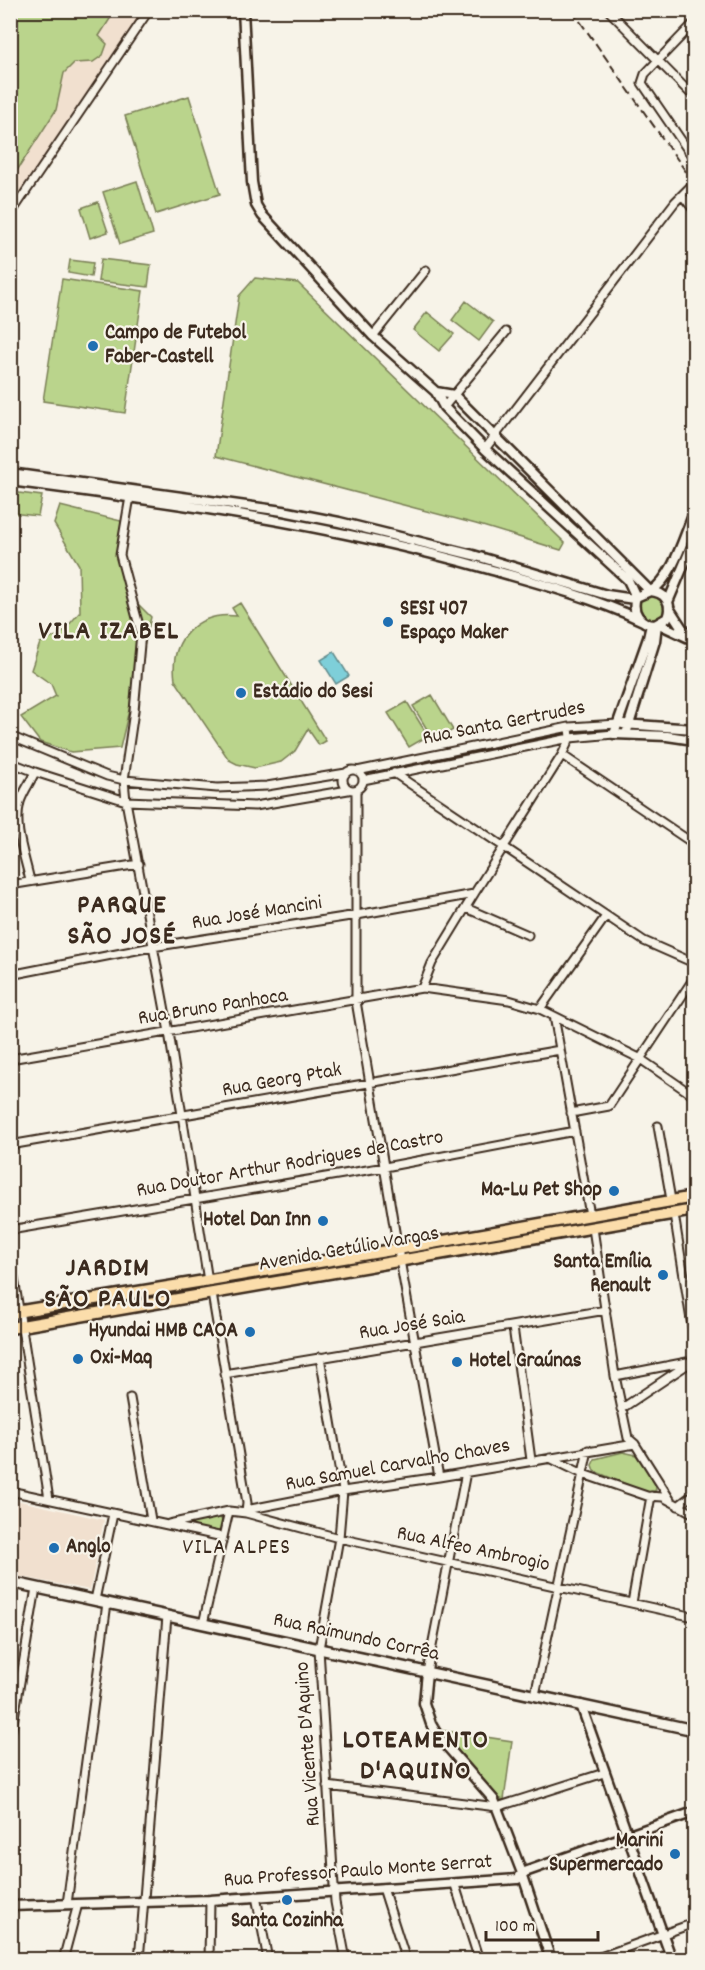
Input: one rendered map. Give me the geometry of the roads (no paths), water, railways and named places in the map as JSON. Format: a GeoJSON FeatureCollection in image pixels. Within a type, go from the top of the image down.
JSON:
{"type":"FeatureCollection","features":[{"type":"Feature","properties":{"kind":"main road","name":"Avenida Getúlio Vargas"},"geometry":{"type":"LineString","coordinates":[[15,1312],[398,1249],[694,1197]]}},
{"type":"Feature","properties":{"kind":"main road","name":"Avenida Getúlio Vargas"},"geometry":{"type":"LineString","coordinates":[[16,1327],[694,1210]]}},
{"type":"Feature","properties":{"kind":"main road","name":"Rua Raimundo Corrêa"},"geometry":{"type":"LineString","coordinates":[[10,1582],[694,1730]]}},
{"type":"Feature","properties":{"kind":"street"},"geometry":{"type":"LineString","coordinates":[[10,214],[149,10]]}},
{"type":"Feature","properties":{"kind":"street"},"geometry":{"type":"LineString","coordinates":[[243,10],[252,182],[256,205],[268,225],[373,336],[436,392],[444,407],[485,449],[628,580],[640,620]]}},
{"type":"Feature","properties":{"kind":"street"},"geometry":{"type":"LineString","coordinates":[[608,10],[694,97]]}},
{"type":"Feature","properties":{"kind":"street"},"geometry":{"type":"LineString","coordinates":[[694,23],[645,74],[642,83],[694,159]]}},
{"type":"Feature","properties":{"kind":"street"},"geometry":{"type":"LineString","coordinates":[[485,449],[682,195],[694,183]]}},
{"type":"Feature","properties":{"kind":"street"},"geometry":{"type":"LineString","coordinates":[[682,195],[694,210]]}},
{"type":"Feature","properties":{"kind":"street"},"geometry":{"type":"LineString","coordinates":[[373,336],[426,270]]}},
{"type":"Feature","properties":{"kind":"street"},"geometry":{"type":"LineString","coordinates":[[444,407],[506,332]]}},
{"type":"Feature","properties":{"kind":"street"},"geometry":{"type":"LineString","coordinates":[[436,392],[453,395],[495,434],[650,591],[662,594],[682,628],[694,640]]}},
{"type":"Feature","properties":{"kind":"street"},"geometry":{"type":"LineString","coordinates":[[10,473],[283,511],[339,522],[473,555],[607,595],[635,598],[659,586],[667,576],[694,513]]}},
{"type":"Feature","properties":{"kind":"street"},"geometry":{"type":"LineString","coordinates":[[10,481],[245,514],[359,536],[461,561],[575,593],[694,640]]}},
{"type":"Feature","properties":{"kind":"street"},"geometry":{"type":"LineString","coordinates":[[130,497],[120,555],[141,633],[134,711],[124,780],[126,801],[169,1032],[208,1281]]}},
{"type":"Feature","properties":{"kind":"street"},"geometry":{"type":"LineString","coordinates":[[655,624],[667,618],[669,605],[694,541]]}},
{"type":"Feature","properties":{"kind":"street"},"geometry":{"type":"LineString","coordinates":[[614,734],[624,727],[655,641],[655,624]]}},
{"type":"Feature","properties":{"kind":"street"},"geometry":{"type":"LineString","coordinates":[[422,988],[432,963],[562,755],[570,738],[569,727]]}},
{"type":"Feature","properties":{"kind":"street","name":"Rua Santa Gertrudes"},"geometry":{"type":"LineString","coordinates":[[357,771],[569,727],[694,729]]}},
{"type":"Feature","properties":{"kind":"street","name":"Rua Santa Gertrudes"},"geometry":{"type":"LineString","coordinates":[[624,727],[694,740]]}},
{"type":"Feature","properties":{"kind":"street","name":"Rua Santa Gertrudes"},"geometry":{"type":"LineString","coordinates":[[363,780],[570,738],[614,734]]}},
{"type":"Feature","properties":{"kind":"street"},"geometry":{"type":"LineString","coordinates":[[10,736],[107,776],[124,780],[217,788],[267,786],[346,773],[352,770],[362,775],[363,780],[362,784],[352,790],[255,806],[126,801],[10,762]]}},
{"type":"Feature","properties":{"kind":"street"},"geometry":{"type":"LineString","coordinates":[[562,755],[694,844]]}},
{"type":"Feature","properties":{"kind":"street"},"geometry":{"type":"LineString","coordinates":[[30,881],[18,823],[18,812],[35,772]]}},
{"type":"Feature","properties":{"kind":"street"},"geometry":{"type":"LineString","coordinates":[[346,773],[343,779],[344,785],[352,790]]}},
{"type":"Feature","properties":{"kind":"street"},"geometry":{"type":"LineString","coordinates":[[394,773],[644,941],[694,963]]}},
{"type":"Feature","properties":{"kind":"street"},"geometry":{"type":"LineString","coordinates":[[352,790],[357,915],[356,1001],[439,1477]]}},
{"type":"Feature","properties":{"kind":"street"},"geometry":{"type":"LineString","coordinates":[[10,885],[139,864]]}},
{"type":"Feature","properties":{"kind":"street","name":"Rua José Mancini"},"geometry":{"type":"LineString","coordinates":[[10,975],[152,947],[474,894]]}},
{"type":"Feature","properties":{"kind":"street"},"geometry":{"type":"LineString","coordinates":[[466,908],[528,935]]}},
{"type":"Feature","properties":{"kind":"street"},"geometry":{"type":"LineString","coordinates":[[540,1009],[606,916]]}},
{"type":"Feature","properties":{"kind":"street"},"geometry":{"type":"LineString","coordinates":[[571,1113],[609,1106],[694,978]]}},
{"type":"Feature","properties":{"kind":"street","name":"Rua Bruno Panhoca"},"geometry":{"type":"LineString","coordinates":[[10,1059],[422,988],[509,1000],[540,1009],[639,1058],[694,1096]]}},
{"type":"Feature","properties":{"kind":"street"},"geometry":{"type":"LineString","coordinates":[[554,1016],[590,1215]]}},
{"type":"Feature","properties":{"kind":"street","name":"Rua Georg Ptak"},"geometry":{"type":"LineString","coordinates":[[10,1145],[560,1050]]}},
{"type":"Feature","properties":{"kind":"street"},"geometry":{"type":"LineString","coordinates":[[658,1126],[671,1200]]}},
{"type":"Feature","properties":{"kind":"street","name":"Rua Doutor Arthur Rodrigues de Castro"},"geometry":{"type":"LineString","coordinates":[[10,1230],[385,1167],[575,1131]]}},
{"type":"Feature","properties":{"kind":"street"},"geometry":{"type":"LineString","coordinates":[[675,1214],[694,1339]]}},
{"type":"Feature","properties":{"kind":"street"},"geometry":{"type":"LineString","coordinates":[[593,1228],[615,1376],[628,1438],[635,1444],[672,1501]]}},
{"type":"Feature","properties":{"kind":"street"},"geometry":{"type":"LineString","coordinates":[[10,1253],[16,1327],[49,1499]]}},
{"type":"Feature","properties":{"kind":"street"},"geometry":{"type":"LineString","coordinates":[[212,1294],[247,1503],[246,1513]]}},
{"type":"Feature","properties":{"kind":"street","name":"Rua José Saia"},"geometry":{"type":"LineString","coordinates":[[224,1374],[606,1310]]}},
{"type":"Feature","properties":{"kind":"street"},"geometry":{"type":"LineString","coordinates":[[513,1327],[531,1460]]}},
{"type":"Feature","properties":{"kind":"street"},"geometry":{"type":"LineString","coordinates":[[320,1357],[343,1491]]}},
{"type":"Feature","properties":{"kind":"street"},"geometry":{"type":"LineString","coordinates":[[615,1376],[693,1361]]}},
{"type":"Feature","properties":{"kind":"street"},"geometry":{"type":"LineString","coordinates":[[621,1409],[693,1361]]}},
{"type":"Feature","properties":{"kind":"street"},"geometry":{"type":"LineString","coordinates":[[130,1398],[151,1520]]}},
{"type":"Feature","properties":{"kind":"street","name":"Rua Samuel Carvalho Chaves"},"geometry":{"type":"LineString","coordinates":[[169,1524],[229,1511],[246,1513],[251,1509],[343,1491],[635,1444]]}},
{"type":"Feature","properties":{"kind":"street"},"geometry":{"type":"LineString","coordinates":[[535,1695],[588,1450]]}},
{"type":"Feature","properties":{"kind":"street"},"geometry":{"type":"LineString","coordinates":[[549,1457],[583,1474],[651,1496],[663,1497],[694,1514]]}},
{"type":"Feature","properties":{"kind":"street"},"geometry":{"type":"LineString","coordinates":[[466,1472],[426,1672],[424,1703],[438,1737],[494,1800],[551,1959]]}},
{"type":"Feature","properties":{"kind":"street"},"geometry":{"type":"LineString","coordinates":[[10,1491],[223,1537]]}},
{"type":"Feature","properties":{"kind":"street","name":"Rua Vicente D'Aquino"},"geometry":{"type":"LineString","coordinates":[[343,1491],[339,1538],[319,1649],[335,1902],[346,1959]]}},
{"type":"Feature","properties":{"kind":"street"},"geometry":{"type":"LineString","coordinates":[[678,1506],[694,1494]]}},
{"type":"Feature","properties":{"kind":"street"},"geometry":{"type":"LineString","coordinates":[[632,1603],[651,1496]]}},
{"type":"Feature","properties":{"kind":"street"},"geometry":{"type":"LineString","coordinates":[[203,1624],[229,1511]]}},
{"type":"Feature","properties":{"kind":"street","name":"Rua Alfeo Ambrogio"},"geometry":{"type":"LineString","coordinates":[[246,1513],[339,1538],[694,1617]]}},
{"type":"Feature","properties":{"kind":"street"},"geometry":{"type":"LineString","coordinates":[[95,1600],[113,1514]]}},
{"type":"Feature","properties":{"kind":"street"},"geometry":{"type":"LineString","coordinates":[[10,1741],[36,1588]]}},
{"type":"Feature","properties":{"kind":"street"},"geometry":{"type":"LineString","coordinates":[[67,1904],[107,1603]]}},
{"type":"Feature","properties":{"kind":"street"},"geometry":{"type":"LineString","coordinates":[[140,1959],[167,1616]]}},
{"type":"Feature","properties":{"kind":"street"},"geometry":{"type":"LineString","coordinates":[[10,1685],[19,1688]]}},
{"type":"Feature","properties":{"kind":"street"},"geometry":{"type":"LineString","coordinates":[[581,1705],[672,1959]]}},
{"type":"Feature","properties":{"kind":"street"},"geometry":{"type":"LineString","coordinates":[[327,1786],[497,1807],[604,1773]]}},
{"type":"Feature","properties":{"kind":"street","name":"Rua Professor Paulo Monte Serrat"},"geometry":{"type":"LineString","coordinates":[[10,1906],[210,1900],[518,1879],[522,1873],[694,1812]]}},
{"type":"Feature","properties":{"kind":"street"},"geometry":{"type":"LineString","coordinates":[[455,1885],[479,1959]]}},
{"type":"Feature","properties":{"kind":"street"},"geometry":{"type":"LineString","coordinates":[[383,1888],[406,1959]]}},
{"type":"Feature","properties":{"kind":"street"},"geometry":{"type":"LineString","coordinates":[[256,1896],[268,1959]]}},
{"type":"Feature","properties":{"kind":"street"},"geometry":{"type":"LineString","coordinates":[[209,1959],[210,1900]]}},
{"type":"Feature","properties":{"kind":"street"},"geometry":{"type":"LineString","coordinates":[[63,1959],[78,1904]]}},
{"type":"Feature","properties":{"kind":"street"},"geometry":{"type":"LineString","coordinates":[[592,1959],[694,1923]]}},
{"type":"Feature","properties":{"kind":"water"},"geometry":{"type":"Polygon","coordinates":[[[334,652],[349,676],[336,684],[321,660],[334,652]]]}},
{"type":"Feature","properties":{"kind":"railway"},"geometry":{"type":"LineString","coordinates":[[572,10],[694,183]]}},
{"type":"Feature","properties":{"kind":"place","name":"Campo de Futebol Faber-Castell"},"geometry":{"type":"Point","coordinates":[93,346]}},
{"type":"Feature","properties":{"kind":"place","name":"SESI 407 Espaço Maker"},"geometry":{"type":"Point","coordinates":[388,622]}},
{"type":"Feature","properties":{"kind":"place","name":"Estádio do Sesi"},"geometry":{"type":"Point","coordinates":[241,693]}},
{"type":"Feature","properties":{"kind":"place","name":"Ma-Lu Pet Shop"},"geometry":{"type":"Point","coordinates":[614,1191]}},
{"type":"Feature","properties":{"kind":"place","name":"Hotel Dan Inn"},"geometry":{"type":"Point","coordinates":[323,1221]}},
{"type":"Feature","properties":{"kind":"place","name":"Santa Emília Renault"},"geometry":{"type":"Point","coordinates":[663,1275]}},
{"type":"Feature","properties":{"kind":"place","name":"Hyundai HMB CAOA"},"geometry":{"type":"Point","coordinates":[250,1332]}},
{"type":"Feature","properties":{"kind":"place","name":"Oxi-Maq"},"geometry":{"type":"Point","coordinates":[78,1359]}},
{"type":"Feature","properties":{"kind":"place","name":"Hotel Graúnas"},"geometry":{"type":"Point","coordinates":[457,1362]}},
{"type":"Feature","properties":{"kind":"place","name":"Anglo"},"geometry":{"type":"Point","coordinates":[54,1548]}},
{"type":"Feature","properties":{"kind":"place","name":"Marini Supermercado"},"geometry":{"type":"Point","coordinates":[675,1854]}},
{"type":"Feature","properties":{"kind":"place","name":"Santa Cozinha"},"geometry":{"type":"Point","coordinates":[287,1900]}},
{"type":"Feature","properties":{"kind":"district","name":"VILA IZABEL"},"geometry":{"type":"Point","coordinates":[109,632]}},
{"type":"Feature","properties":{"kind":"district","name":"PARQUE SÃO JOSÉ"},"geometry":{"type":"Point","coordinates":[122,922]}},
{"type":"Feature","properties":{"kind":"district","name":"JARDIM SÃO PAULO"},"geometry":{"type":"Point","coordinates":[108,1284]}},
{"type":"Feature","properties":{"kind":"district","name":"VILA ALPES"},"geometry":{"type":"Point","coordinates":[237,1548]}},
{"type":"Feature","properties":{"kind":"district","name":"LOTEAMENTO D'AQUINO"},"geometry":{"type":"Point","coordinates":[416,1756]}}]}
